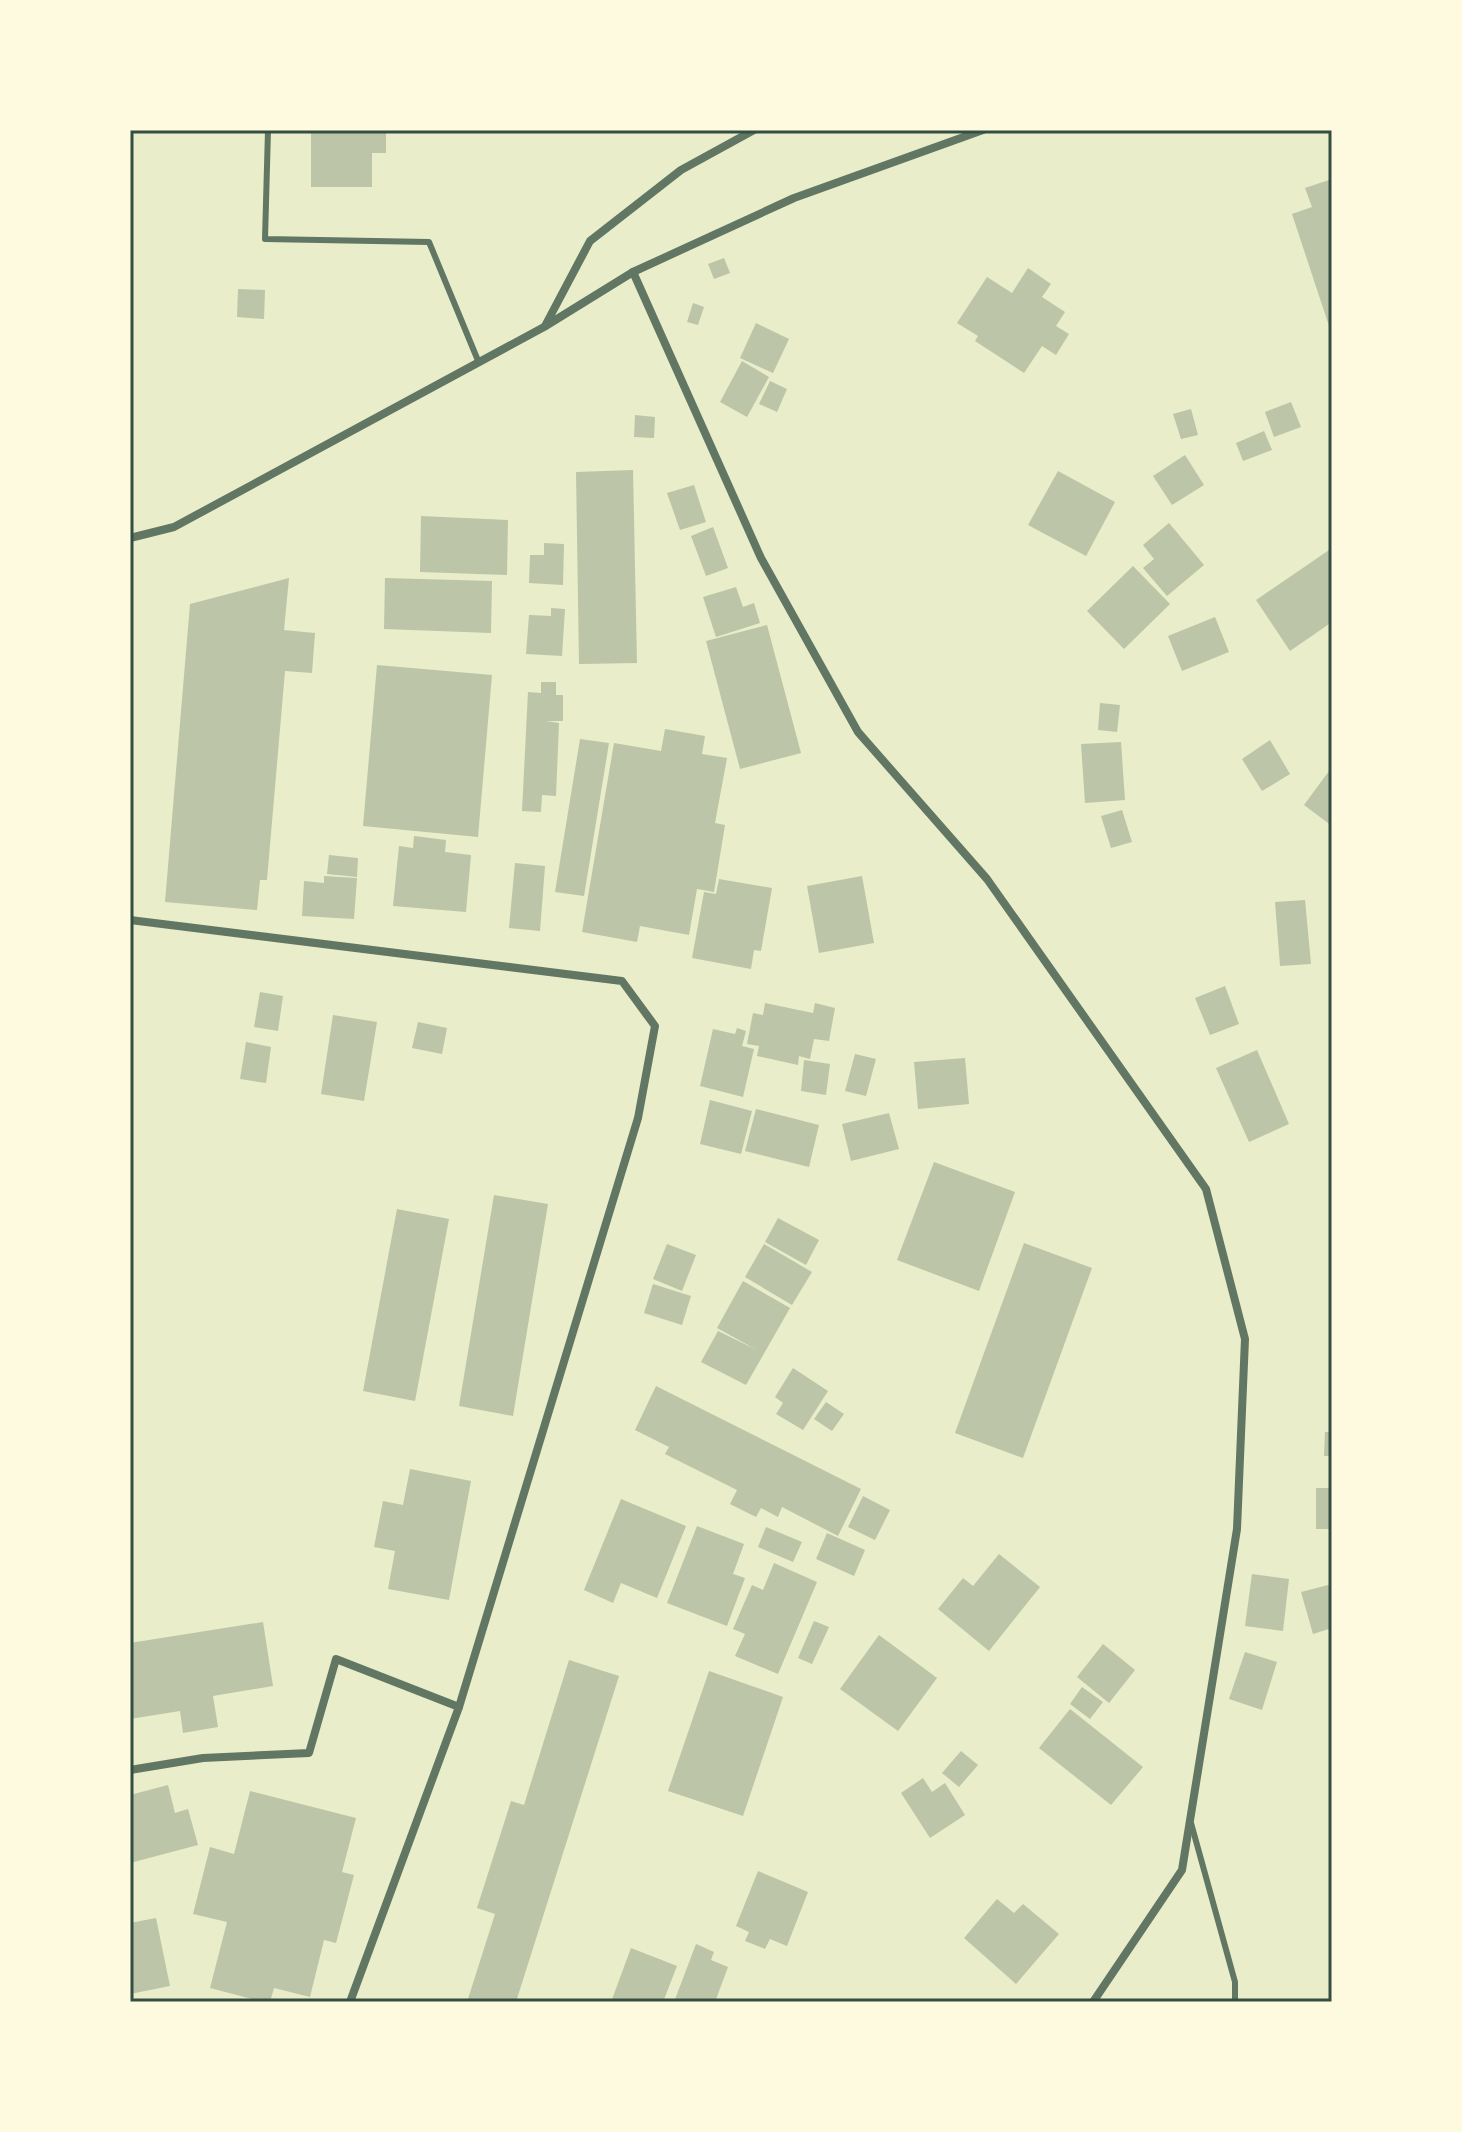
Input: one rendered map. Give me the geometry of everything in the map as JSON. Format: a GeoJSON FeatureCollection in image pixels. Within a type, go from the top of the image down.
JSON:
{"type":"FeatureCollection","features":[{"type":"Feature","properties":{"kind":"street"},"geometry":{"type":"LineString","coordinates":[[544,327],[590,241],[681,170],[754,130]]}},
{"type":"Feature","properties":{"kind":"street"},"geometry":{"type":"LineString","coordinates":[[130,538],[174,527],[544,327],[633,272],[794,198],[983,130]]}},
{"type":"Feature","properties":{"kind":"street"},"geometry":{"type":"LineString","coordinates":[[633,272],[761,558],[858,732],[987,879],[1206,1189],[1245,1339],[1237,1529],[1182,1870],[1093,2002]]}},
{"type":"Feature","properties":{"kind":"street"},"geometry":{"type":"LineString","coordinates":[[130,920],[622,981],[655,1026],[638,1118],[459,1707],[350,2002]]}},
{"type":"Feature","properties":{"kind":"street"},"geometry":{"type":"LineString","coordinates":[[130,1770],[203,1758],[309,1753],[336,1659],[459,1707]]}},
{"type":"Feature","properties":{"kind":"lane"},"geometry":{"type":"LineString","coordinates":[[268,130],[265,239],[429,242],[479,363]]}},
{"type":"Feature","properties":{"kind":"lane"},"geometry":{"type":"LineString","coordinates":[[1190,1819],[1235,1982],[1235,2002]]}},
{"type":"Feature","properties":{"kind":"building"},"geometry":{"type":"Polygon","coordinates":[[[311,130],[386,130],[386,153],[372,153],[372,187],[311,187],[311,130]]]}},
{"type":"Feature","properties":{"kind":"building"},"geometry":{"type":"Polygon","coordinates":[[[1332,179],[1331,332],[1292,214],[1312,207],[1305,188],[1332,179]]]}},
{"type":"Feature","properties":{"kind":"building"},"geometry":{"type":"Polygon","coordinates":[[[724,258],[730,273],[714,279],[708,264],[724,258]]]}},
{"type":"Feature","properties":{"kind":"building"},"geometry":{"type":"Polygon","coordinates":[[[1028,268],[1051,284],[1042,297],[1065,312],[1056,326],[1069,334],[1056,355],[1042,346],[1024,373],[975,341],[978,336],[957,323],[987,277],[1012,293],[1028,268]]]}},
{"type":"Feature","properties":{"kind":"building"},"geometry":{"type":"Polygon","coordinates":[[[238,289],[265,290],[264,319],[237,317],[238,289]]]}},
{"type":"Feature","properties":{"kind":"building"},"geometry":{"type":"Polygon","coordinates":[[[693,303],[704,307],[698,325],[687,322],[693,303]]]}},
{"type":"Feature","properties":{"kind":"building"},"geometry":{"type":"Polygon","coordinates":[[[756,323],[789,339],[773,373],[740,358],[756,323]]]}},
{"type":"Feature","properties":{"kind":"building"},"geometry":{"type":"Polygon","coordinates":[[[742,361],[769,377],[747,417],[720,402],[742,361]]]}},
{"type":"Feature","properties":{"kind":"building"},"geometry":{"type":"Polygon","coordinates":[[[770,381],[787,389],[777,412],[759,404],[770,381]]]}},
{"type":"Feature","properties":{"kind":"building"},"geometry":{"type":"Polygon","coordinates":[[[1291,402],[1301,427],[1274,437],[1265,412],[1291,402]]]}},
{"type":"Feature","properties":{"kind":"building"},"geometry":{"type":"Polygon","coordinates":[[[1191,409],[1198,435],[1181,439],[1173,414],[1191,409]]]}},
{"type":"Feature","properties":{"kind":"building"},"geometry":{"type":"Polygon","coordinates":[[[635,415],[655,417],[654,438],[634,437],[635,415]]]}},
{"type":"Feature","properties":{"kind":"building"},"geometry":{"type":"Polygon","coordinates":[[[1264,431],[1272,450],[1243,461],[1236,443],[1264,431]]]}},
{"type":"Feature","properties":{"kind":"building"},"geometry":{"type":"Polygon","coordinates":[[[1185,455],[1204,485],[1172,505],[1153,476],[1185,455]]]}},
{"type":"Feature","properties":{"kind":"building"},"geometry":{"type":"Polygon","coordinates":[[[633,470],[637,663],[579,664],[576,472],[633,470]]]}},
{"type":"Feature","properties":{"kind":"building"},"geometry":{"type":"Polygon","coordinates":[[[1058,471],[1115,502],[1086,556],[1028,525],[1058,471]]]}},
{"type":"Feature","properties":{"kind":"building"},"geometry":{"type":"Polygon","coordinates":[[[694,485],[706,522],[680,530],[667,493],[694,485]]]}},
{"type":"Feature","properties":{"kind":"building"},"geometry":{"type":"Polygon","coordinates":[[[421,516],[508,520],[507,575],[420,572],[421,516]]]}},
{"type":"Feature","properties":{"kind":"building"},"geometry":{"type":"Polygon","coordinates":[[[1169,523],[1204,565],[1167,596],[1143,568],[1154,559],[1143,545],[1169,523]]]}},
{"type":"Feature","properties":{"kind":"building"},"geometry":{"type":"Polygon","coordinates":[[[713,527],[728,568],[706,576],[691,536],[713,527]]]}},
{"type":"Feature","properties":{"kind":"building"},"geometry":{"type":"Polygon","coordinates":[[[544,543],[564,544],[563,585],[529,583],[530,555],[544,555],[544,543]]]}},
{"type":"Feature","properties":{"kind":"building"},"geometry":{"type":"Polygon","coordinates":[[[1332,548],[1332,622],[1290,651],[1256,600],[1332,548]]]}},
{"type":"Feature","properties":{"kind":"building"},"geometry":{"type":"Polygon","coordinates":[[[1133,566],[1170,604],[1124,649],[1087,611],[1133,566]]]}},
{"type":"Feature","properties":{"kind":"building"},"geometry":{"type":"Polygon","coordinates":[[[289,578],[284,630],[315,633],[312,673],[285,671],[267,880],[260,880],[257,910],[165,902],[190,604],[289,578]]]}},
{"type":"Feature","properties":{"kind":"building"},"geometry":{"type":"Polygon","coordinates":[[[385,578],[492,581],[491,633],[384,629],[385,578]]]}},
{"type":"Feature","properties":{"kind":"building"},"geometry":{"type":"Polygon","coordinates":[[[736,587],[743,607],[754,603],[760,623],[716,637],[703,597],[736,587]]]}},
{"type":"Feature","properties":{"kind":"building"},"geometry":{"type":"Polygon","coordinates":[[[551,608],[565,609],[562,656],[526,654],[529,615],[551,616],[551,608]]]}},
{"type":"Feature","properties":{"kind":"building"},"geometry":{"type":"Polygon","coordinates":[[[1215,617],[1229,652],[1182,671],[1168,636],[1215,617]]]}},
{"type":"Feature","properties":{"kind":"building"},"geometry":{"type":"Polygon","coordinates":[[[767,625],[801,753],[740,769],[706,641],[767,625]]]}},
{"type":"Feature","properties":{"kind":"building"},"geometry":{"type":"Polygon","coordinates":[[[377,665],[492,675],[478,837],[363,826],[377,665]]]}},
{"type":"Feature","properties":{"kind":"building"},"geometry":{"type":"Polygon","coordinates":[[[541,682],[556,682],[556,695],[563,695],[563,721],[546,721],[559,723],[556,796],[542,795],[541,812],[522,811],[528,692],[541,693],[541,682]]]}},
{"type":"Feature","properties":{"kind":"building"},"geometry":{"type":"Polygon","coordinates":[[[1100,703],[1120,705],[1117,732],[1098,730],[1100,703]]]}},
{"type":"Feature","properties":{"kind":"building"},"geometry":{"type":"Polygon","coordinates":[[[665,729],[705,736],[702,754],[727,758],[715,823],[725,825],[714,892],[697,889],[689,935],[640,926],[637,942],[582,932],[614,743],[661,751],[665,729]]]}},
{"type":"Feature","properties":{"kind":"building"},"geometry":{"type":"Polygon","coordinates":[[[580,739],[609,743],[584,896],[555,892],[580,739]]]}},
{"type":"Feature","properties":{"kind":"building"},"geometry":{"type":"Polygon","coordinates":[[[1270,740],[1290,774],[1262,791],[1242,759],[1270,740]]]}},
{"type":"Feature","properties":{"kind":"building"},"geometry":{"type":"Polygon","coordinates":[[[1121,742],[1125,800],[1085,803],[1081,744],[1121,742]]]}},
{"type":"Feature","properties":{"kind":"building"},"geometry":{"type":"Polygon","coordinates":[[[1332,767],[1332,826],[1304,805],[1332,767]]]}},
{"type":"Feature","properties":{"kind":"building"},"geometry":{"type":"Polygon","coordinates":[[[1122,810],[1132,842],[1111,848],[1101,816],[1122,810]]]}},
{"type":"Feature","properties":{"kind":"building"},"geometry":{"type":"Polygon","coordinates":[[[414,836],[446,840],[445,852],[471,855],[466,912],[393,906],[399,846],[413,848],[414,836]]]}},
{"type":"Feature","properties":{"kind":"building"},"geometry":{"type":"Polygon","coordinates":[[[329,855],[358,858],[357,877],[327,874],[329,855]]]}},
{"type":"Feature","properties":{"kind":"building"},"geometry":{"type":"Polygon","coordinates":[[[515,863],[545,866],[540,931],[509,928],[515,863]]]}},
{"type":"Feature","properties":{"kind":"building"},"geometry":{"type":"Polygon","coordinates":[[[324,876],[357,878],[354,919],[302,916],[304,881],[324,883],[324,876]]]}},
{"type":"Feature","properties":{"kind":"building"},"geometry":{"type":"Polygon","coordinates":[[[862,876],[874,943],[819,953],[807,886],[862,876]]]}},
{"type":"Feature","properties":{"kind":"building"},"geometry":{"type":"Polygon","coordinates":[[[719,879],[772,888],[761,951],[754,950],[751,969],[692,958],[704,892],[716,894],[719,879]]]}},
{"type":"Feature","properties":{"kind":"building"},"geometry":{"type":"Polygon","coordinates":[[[1305,900],[1311,964],[1280,966],[1275,902],[1305,900]]]}},
{"type":"Feature","properties":{"kind":"building"},"geometry":{"type":"Polygon","coordinates":[[[1225,986],[1239,1024],[1210,1035],[1195,998],[1225,986]]]}},
{"type":"Feature","properties":{"kind":"building"},"geometry":{"type":"Polygon","coordinates":[[[260,992],[283,996],[278,1031],[254,1027],[260,992]]]}},
{"type":"Feature","properties":{"kind":"building"},"geometry":{"type":"Polygon","coordinates":[[[765,1003],[813,1013],[815,1003],[835,1008],[829,1041],[814,1039],[810,1059],[799,1056],[798,1065],[757,1056],[759,1046],[747,1044],[753,1013],[763,1015],[765,1003]]]}},
{"type":"Feature","properties":{"kind":"building"},"geometry":{"type":"Polygon","coordinates":[[[333,1015],[377,1022],[364,1101],[321,1094],[333,1015]]]}},
{"type":"Feature","properties":{"kind":"building"},"geometry":{"type":"Polygon","coordinates":[[[418,1022],[447,1028],[442,1054],[412,1048],[418,1022]]]}},
{"type":"Feature","properties":{"kind":"building"},"geometry":{"type":"Polygon","coordinates":[[[737,1028],[746,1031],[742,1046],[754,1049],[743,1097],[700,1086],[713,1029],[735,1034],[737,1028]]]}},
{"type":"Feature","properties":{"kind":"building"},"geometry":{"type":"Polygon","coordinates":[[[246,1042],[271,1047],[266,1083],[240,1079],[246,1042]]]}},
{"type":"Feature","properties":{"kind":"building"},"geometry":{"type":"Polygon","coordinates":[[[1257,1050],[1289,1124],[1249,1142],[1216,1068],[1257,1050]]]}},
{"type":"Feature","properties":{"kind":"building"},"geometry":{"type":"Polygon","coordinates":[[[855,1054],[876,1059],[866,1096],[845,1091],[855,1054]]]}},
{"type":"Feature","properties":{"kind":"building"},"geometry":{"type":"Polygon","coordinates":[[[965,1058],[969,1104],[918,1109],[914,1062],[965,1058]]]}},
{"type":"Feature","properties":{"kind":"building"},"geometry":{"type":"Polygon","coordinates":[[[804,1060],[830,1064],[826,1095],[801,1091],[804,1060]]]}},
{"type":"Feature","properties":{"kind":"building"},"geometry":{"type":"Polygon","coordinates":[[[710,1100],[752,1111],[741,1154],[700,1144],[710,1100]]]}},
{"type":"Feature","properties":{"kind":"building"},"geometry":{"type":"Polygon","coordinates":[[[756,1109],[819,1125],[809,1167],[745,1151],[756,1109]]]}},
{"type":"Feature","properties":{"kind":"building"},"geometry":{"type":"Polygon","coordinates":[[[889,1113],[899,1149],[851,1161],[842,1124],[889,1113]]]}},
{"type":"Feature","properties":{"kind":"building"},"geometry":{"type":"Polygon","coordinates":[[[934,1162],[1015,1192],[979,1291],[897,1260],[934,1162]]]}},
{"type":"Feature","properties":{"kind":"building"},"geometry":{"type":"Polygon","coordinates":[[[494,1195],[548,1204],[513,1416],[459,1406],[494,1195]]]}},
{"type":"Feature","properties":{"kind":"building"},"geometry":{"type":"Polygon","coordinates":[[[397,1209],[449,1219],[415,1401],[363,1391],[397,1209]]]}},
{"type":"Feature","properties":{"kind":"building"},"geometry":{"type":"Polygon","coordinates":[[[778,1218],[819,1240],[806,1265],[765,1242],[778,1218]]]}},
{"type":"Feature","properties":{"kind":"building"},"geometry":{"type":"Polygon","coordinates":[[[1024,1243],[1092,1268],[1023,1458],[955,1433],[1024,1243]]]}},
{"type":"Feature","properties":{"kind":"building"},"geometry":{"type":"Polygon","coordinates":[[[667,1244],[696,1255],[682,1291],[653,1279],[667,1244]]]}},
{"type":"Feature","properties":{"kind":"building"},"geometry":{"type":"Polygon","coordinates":[[[764,1244],[812,1272],[792,1305],[745,1277],[764,1244]]]}},
{"type":"Feature","properties":{"kind":"building"},"geometry":{"type":"Polygon","coordinates":[[[743,1281],[790,1308],[746,1385],[701,1362],[718,1331],[757,1350],[717,1328],[743,1281]]]}},
{"type":"Feature","properties":{"kind":"building"},"geometry":{"type":"Polygon","coordinates":[[[653,1284],[691,1296],[682,1325],[644,1313],[653,1284]]]}},
{"type":"Feature","properties":{"kind":"building"},"geometry":{"type":"Polygon","coordinates":[[[793,1368],[828,1391],[803,1430],[776,1414],[783,1403],[775,1397],[793,1368]]]}},
{"type":"Feature","properties":{"kind":"building"},"geometry":{"type":"Polygon","coordinates":[[[656,1386],[861,1489],[838,1536],[782,1507],[778,1517],[761,1508],[756,1517],[730,1504],[737,1490],[665,1454],[669,1447],[635,1430],[656,1386]]]}},
{"type":"Feature","properties":{"kind":"building"},"geometry":{"type":"Polygon","coordinates":[[[826,1402],[844,1414],[832,1431],[814,1419],[826,1402]]]}},
{"type":"Feature","properties":{"kind":"building"},"geometry":{"type":"Polygon","coordinates":[[[1325,1432],[1332,1432],[1332,1456],[1324,1456],[1325,1432]]]}},
{"type":"Feature","properties":{"kind":"building"},"geometry":{"type":"Polygon","coordinates":[[[410,1469],[471,1481],[449,1600],[388,1589],[395,1551],[374,1547],[383,1501],[403,1505],[410,1469]]]}},
{"type":"Feature","properties":{"kind":"building"},"geometry":{"type":"Polygon","coordinates":[[[1316,1488],[1332,1488],[1332,1529],[1316,1529],[1316,1488]]]}},
{"type":"Feature","properties":{"kind":"building"},"geometry":{"type":"Polygon","coordinates":[[[863,1496],[890,1510],[875,1540],[848,1527],[863,1496]]]}},
{"type":"Feature","properties":{"kind":"building"},"geometry":{"type":"Polygon","coordinates":[[[621,1499],[686,1526],[657,1598],[621,1583],[613,1603],[584,1590],[621,1499]]]}},
{"type":"Feature","properties":{"kind":"building"},"geometry":{"type":"Polygon","coordinates":[[[697,1526],[744,1544],[733,1574],[745,1578],[727,1626],[667,1603],[697,1526]]]}},
{"type":"Feature","properties":{"kind":"building"},"geometry":{"type":"Polygon","coordinates":[[[766,1527],[802,1542],[793,1562],[758,1547],[766,1527]]]}},
{"type":"Feature","properties":{"kind":"building"},"geometry":{"type":"Polygon","coordinates":[[[827,1533],[865,1550],[854,1576],[816,1559],[827,1533]]]}},
{"type":"Feature","properties":{"kind":"building"},"geometry":{"type":"Polygon","coordinates":[[[999,1554],[1040,1587],[989,1651],[938,1609],[963,1578],[973,1586],[999,1554]]]}},
{"type":"Feature","properties":{"kind":"building"},"geometry":{"type":"Polygon","coordinates":[[[774,1563],[817,1582],[778,1674],[735,1656],[745,1634],[733,1629],[752,1585],[763,1590],[774,1563]]]}},
{"type":"Feature","properties":{"kind":"building"},"geometry":{"type":"Polygon","coordinates":[[[1252,1574],[1289,1579],[1283,1631],[1245,1626],[1252,1574]]]}},
{"type":"Feature","properties":{"kind":"building"},"geometry":{"type":"Polygon","coordinates":[[[1332,1584],[1332,1628],[1313,1634],[1301,1592],[1332,1584]]]}},
{"type":"Feature","properties":{"kind":"building"},"geometry":{"type":"Polygon","coordinates":[[[814,1621],[829,1627],[812,1664],[798,1658],[814,1621]]]}},
{"type":"Feature","properties":{"kind":"building"},"geometry":{"type":"Polygon","coordinates":[[[263,1622],[273,1686],[213,1696],[218,1727],[183,1733],[180,1711],[130,1719],[130,1643],[263,1622]]]}},
{"type":"Feature","properties":{"kind":"building"},"geometry":{"type":"Polygon","coordinates":[[[879,1635],[937,1678],[898,1731],[840,1689],[879,1635]]]}},
{"type":"Feature","properties":{"kind":"building"},"geometry":{"type":"Polygon","coordinates":[[[1103,1644],[1135,1670],[1109,1703],[1077,1677],[1103,1644]]]}},
{"type":"Feature","properties":{"kind":"building"},"geometry":{"type":"Polygon","coordinates":[[[1245,1652],[1277,1662],[1262,1710],[1229,1699],[1245,1652]]]}},
{"type":"Feature","properties":{"kind":"building"},"geometry":{"type":"Polygon","coordinates":[[[569,1660],[619,1676],[516,2002],[467,2002],[495,1914],[477,1908],[511,1801],[524,1805],[569,1660]]]}},
{"type":"Feature","properties":{"kind":"building"},"geometry":{"type":"Polygon","coordinates":[[[709,1671],[783,1697],[743,1816],[668,1791],[709,1671]]]}},
{"type":"Feature","properties":{"kind":"building"},"geometry":{"type":"Polygon","coordinates":[[[1082,1687],[1103,1702],[1090,1719],[1070,1704],[1082,1687]]]}},
{"type":"Feature","properties":{"kind":"building"},"geometry":{"type":"Polygon","coordinates":[[[1070,1709],[1143,1767],[1111,1805],[1039,1748],[1070,1709]]]}},
{"type":"Feature","properties":{"kind":"building"},"geometry":{"type":"Polygon","coordinates":[[[961,1751],[978,1765],[959,1787],[942,1773],[961,1751]]]}},
{"type":"Feature","properties":{"kind":"building"},"geometry":{"type":"Polygon","coordinates":[[[923,1778],[932,1792],[945,1783],[965,1815],[930,1838],[901,1793],[923,1778]]]}},
{"type":"Feature","properties":{"kind":"building"},"geometry":{"type":"Polygon","coordinates":[[[168,1785],[175,1813],[188,1809],[198,1845],[130,1863],[130,1795],[168,1785]]]}},
{"type":"Feature","properties":{"kind":"building"},"geometry":{"type":"Polygon","coordinates":[[[250,1791],[356,1818],[342,1872],[354,1875],[336,1943],[324,1940],[310,1997],[274,1988],[270,2002],[264,2002],[210,1988],[227,1922],[193,1914],[210,1847],[234,1854],[250,1791]]]}},
{"type":"Feature","properties":{"kind":"building"},"geometry":{"type":"Polygon","coordinates":[[[758,1871],[808,1892],[787,1946],[770,1939],[765,1949],[745,1941],[749,1932],[736,1926],[758,1871]]]}},
{"type":"Feature","properties":{"kind":"building"},"geometry":{"type":"Polygon","coordinates":[[[997,1899],[1014,1913],[1023,1904],[1059,1934],[1016,1984],[964,1938],[997,1899]]]}},
{"type":"Feature","properties":{"kind":"building"},"geometry":{"type":"Polygon","coordinates":[[[156,1918],[170,1986],[130,1994],[130,1923],[156,1918]]]}},
{"type":"Feature","properties":{"kind":"building"},"geometry":{"type":"Polygon","coordinates":[[[696,1944],[714,1952],[711,1960],[728,1967],[715,2002],[674,2002],[696,1944]]]}},
{"type":"Feature","properties":{"kind":"building"},"geometry":{"type":"Polygon","coordinates":[[[631,1948],[677,1966],[663,2002],[611,2002],[631,1948]]]}}]}
